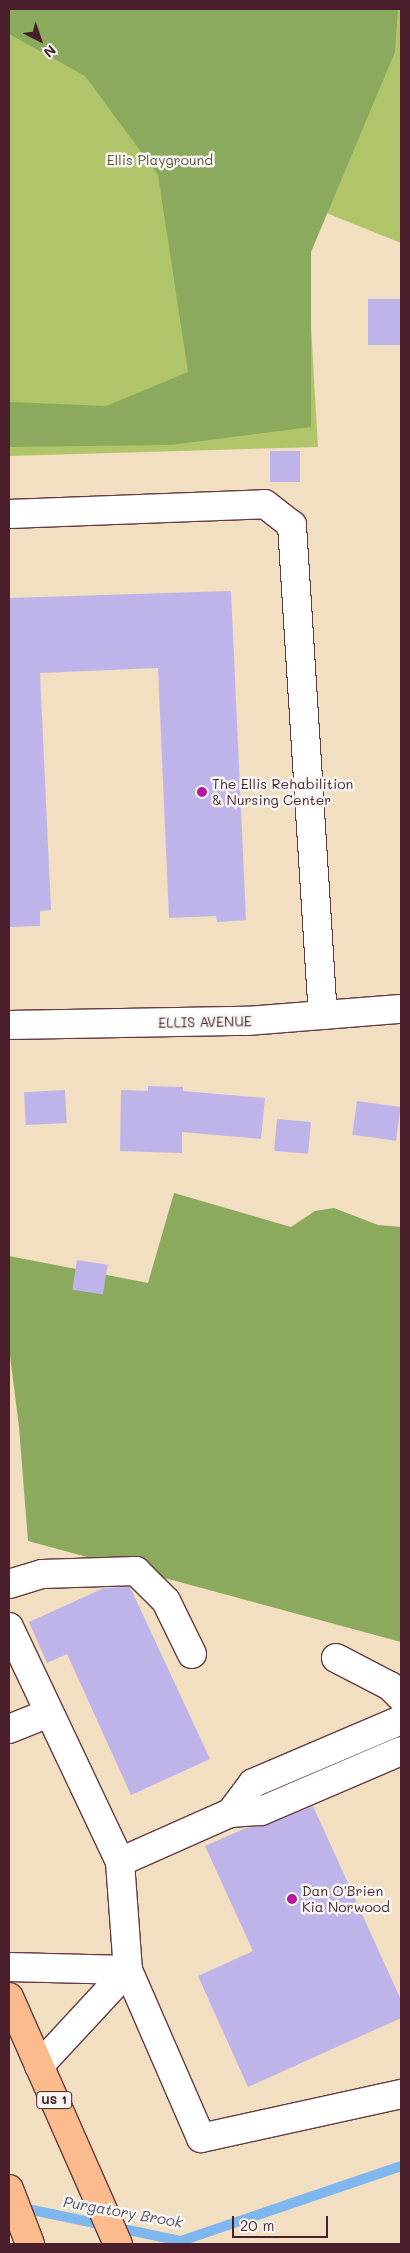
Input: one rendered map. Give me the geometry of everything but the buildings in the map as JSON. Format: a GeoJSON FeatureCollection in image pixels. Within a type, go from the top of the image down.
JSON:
{"type":"FeatureCollection","features":[{"type":"Feature","properties":{"kind":"main road","name":"US 1"},"geometry":{"type":"LineString","coordinates":[[9,1997],[118,2244]]}},
{"type":"Feature","properties":{"kind":"main road"},"geometry":{"type":"LineString","coordinates":[[9,2189],[29,2241]]}},
{"type":"Feature","properties":{"kind":"street"},"geometry":{"type":"LineString","coordinates":[[9,514],[265,504],[292,525],[323,1015]]}},
{"type":"Feature","properties":{"kind":"street","name":"ELLIS AVENUE"},"geometry":{"type":"LineString","coordinates":[[9,1025],[246,1021],[401,1009]]}},
{"type":"Feature","properties":{"kind":"street"},"geometry":{"type":"LineString","coordinates":[[9,1584],[42,1574],[136,1571],[166,1601],[192,1654]]}},
{"type":"Feature","properties":{"kind":"street"},"geometry":{"type":"LineString","coordinates":[[9,1627],[120,1862],[128,1970],[201,2138],[401,2094]]}},
{"type":"Feature","properties":{"kind":"street"},"geometry":{"type":"LineString","coordinates":[[336,1658],[390,1686],[401,1698]]}},
{"type":"Feature","properties":{"kind":"street"},"geometry":{"type":"LineString","coordinates":[[9,1729],[49,1712]]}},
{"type":"Feature","properties":{"kind":"street"},"geometry":{"type":"LineString","coordinates":[[230,1813],[253,1783],[401,1720]]}},
{"type":"Feature","properties":{"kind":"street"},"geometry":{"type":"LineString","coordinates":[[120,1862],[230,1813],[261,1811],[401,1751]]}},
{"type":"Feature","properties":{"kind":"street"},"geometry":{"type":"LineString","coordinates":[[9,1967],[128,1970]]}},
{"type":"Feature","properties":{"kind":"street"},"geometry":{"type":"LineString","coordinates":[[39,2066],[128,1970]]}},
{"type":"Feature","properties":{"kind":"green space","name":"Ellis Playground"},"geometry":{"type":"Polygon","coordinates":[[[9,9],[401,9],[401,243],[304,204],[318,447],[9,456],[9,9]]]}},
{"type":"Feature","properties":{"kind":"green space","name":"Ellis Playground"},"geometry":{"type":"Polygon","coordinates":[[[9,9],[398,9],[395,52],[311,252],[311,427],[171,445],[9,447],[9,402],[106,406],[188,372],[158,175],[85,76],[9,34],[9,9]]]}},
{"type":"Feature","properties":{"kind":"green space"},"geometry":{"type":"Polygon","coordinates":[[[174,1193],[291,1227],[315,1211],[334,1208],[378,1225],[401,1227],[401,1642],[28,1541],[19,1427],[9,1348],[9,1256],[148,1283],[174,1193]]]}},
{"type":"Feature","properties":{"kind":"waterway","name":"Purgatory Brook"},"geometry":{"type":"LineString","coordinates":[[18,2207],[181,2241],[401,2166]]}},
{"type":"Feature","properties":{"kind":"place","name":"The Ellis Rehabilition & Nursing Center"},"geometry":{"type":"Point","coordinates":[202,792]}},
{"type":"Feature","properties":{"kind":"place","name":"Dan O'Brien Kia Norwood"},"geometry":{"type":"Point","coordinates":[292,1899]}}]}
